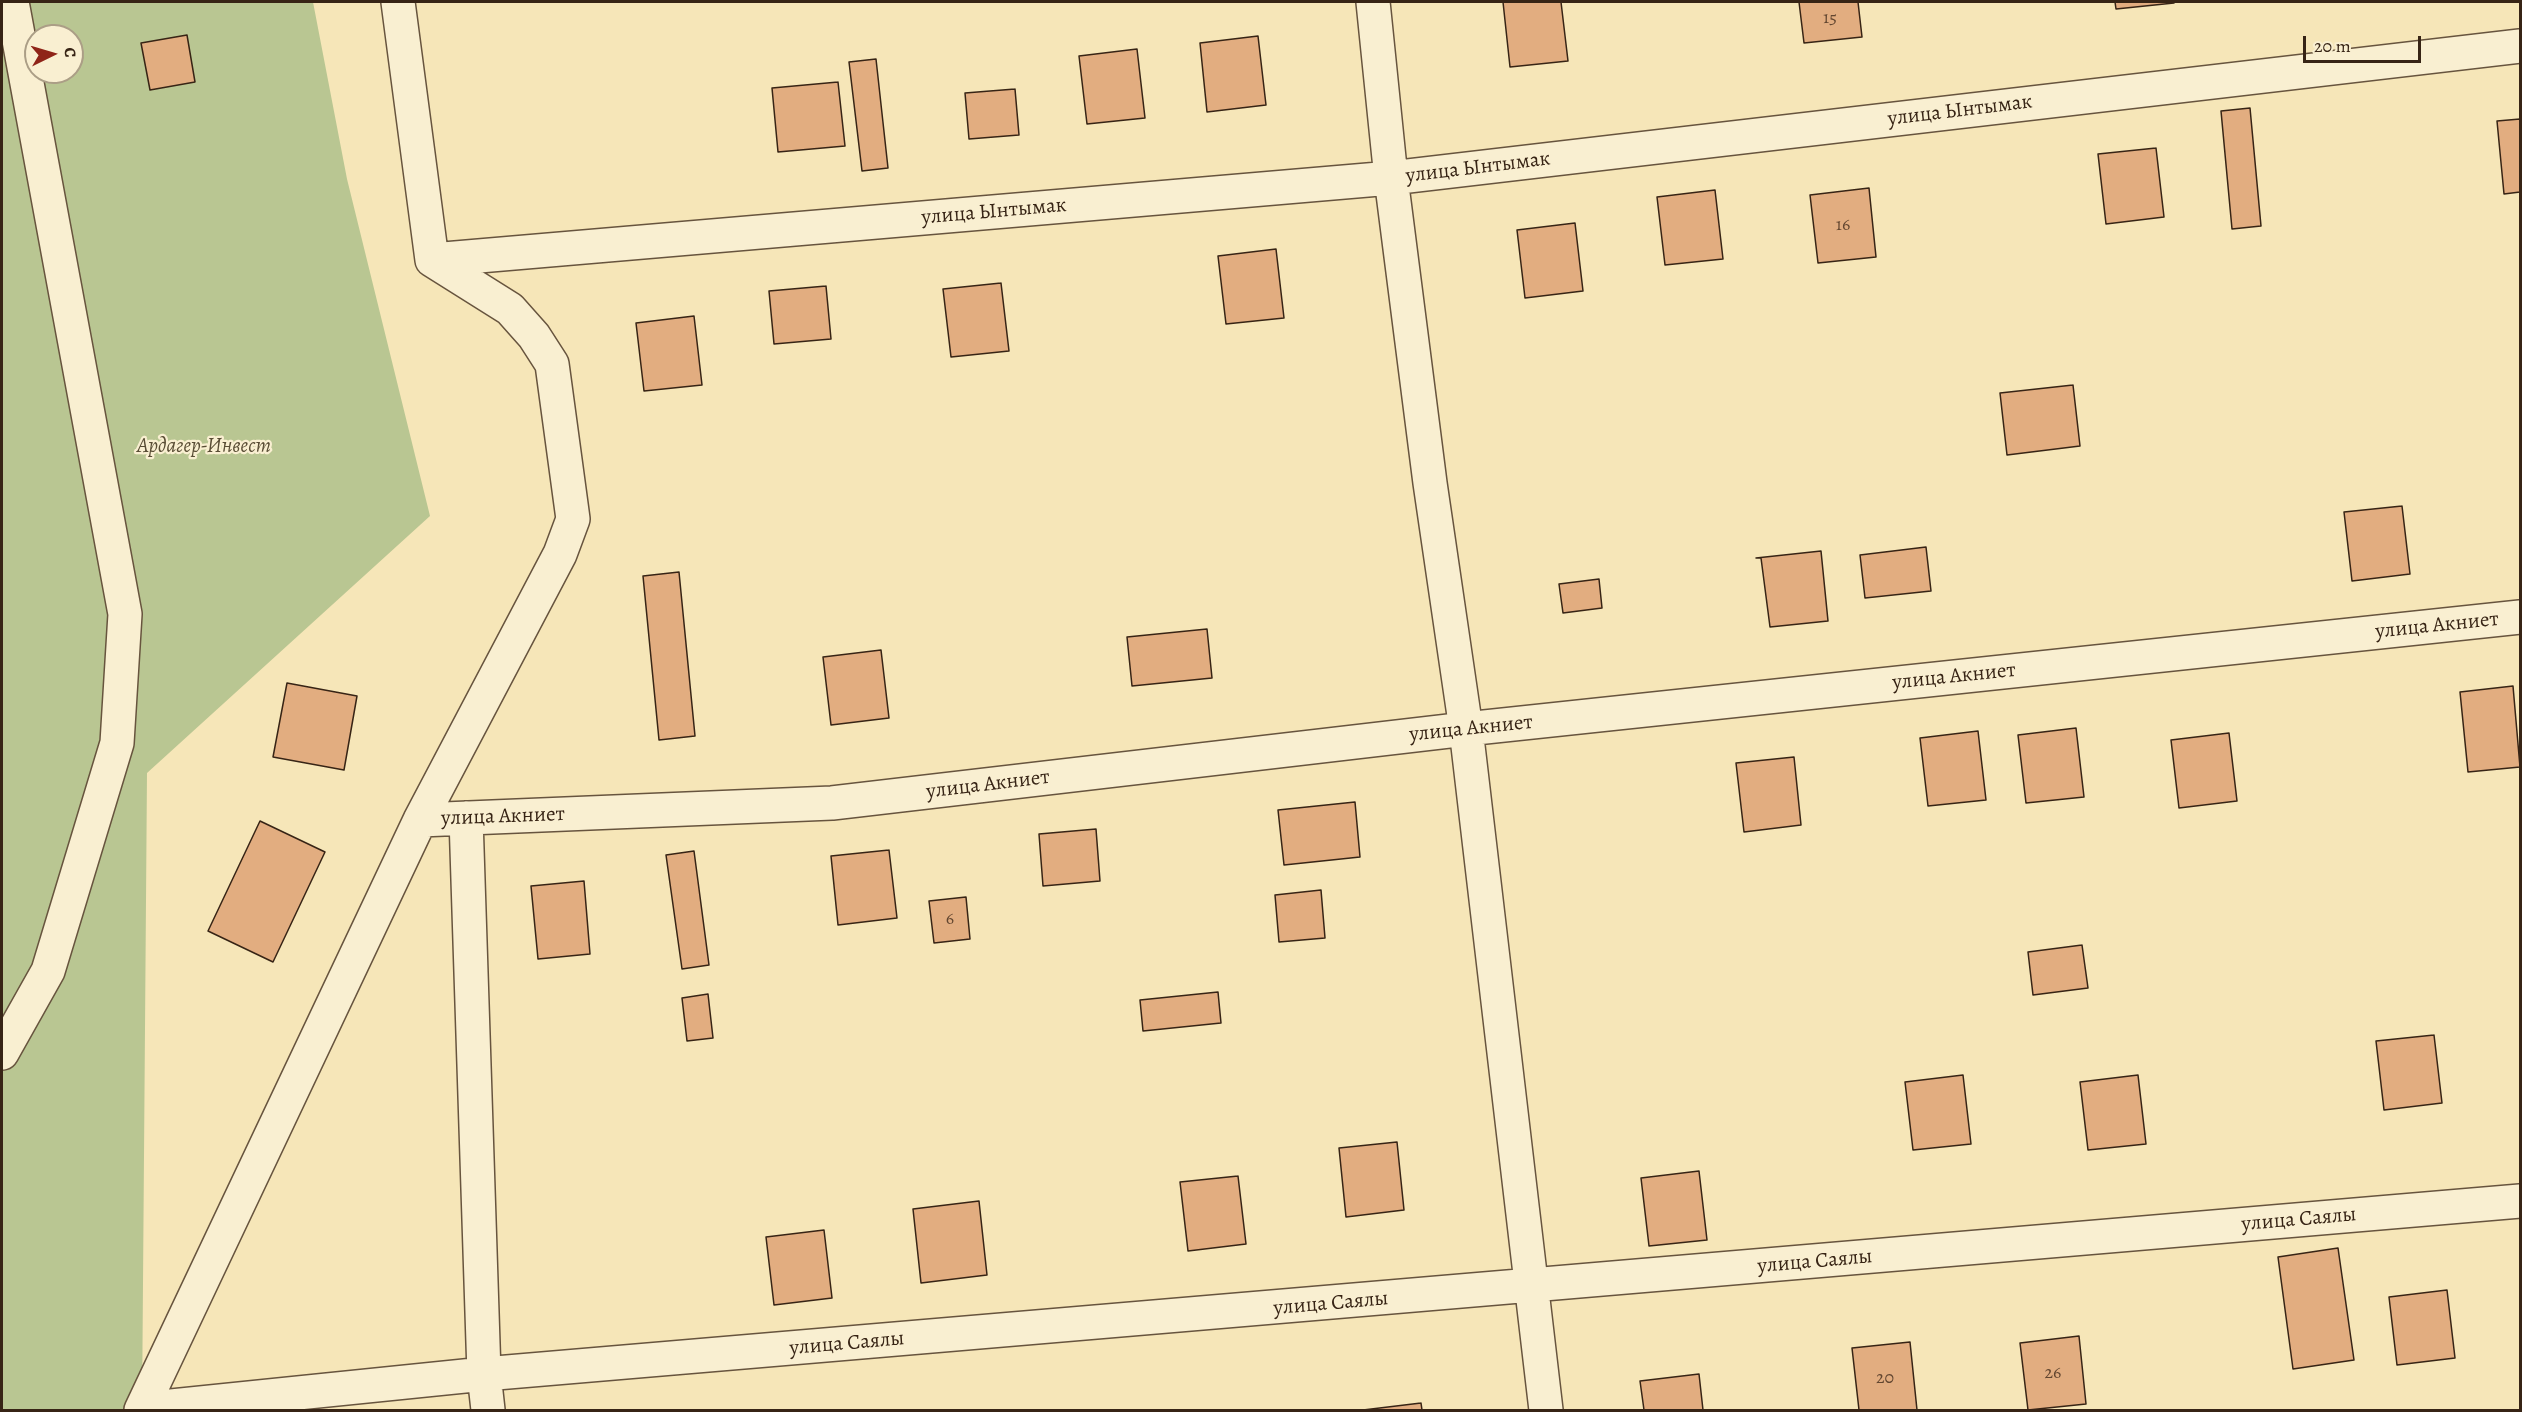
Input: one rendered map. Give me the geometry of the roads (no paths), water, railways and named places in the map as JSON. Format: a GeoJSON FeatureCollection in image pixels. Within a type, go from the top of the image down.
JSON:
{"type":"FeatureCollection","features":[{"type":"Feature","properties":{"kind":"street"},"geometry":{"type":"LineString","coordinates":[[2,1053],[48,970],[117,743],[125,615],[12,2]]}},
{"type":"Feature","properties":{"kind":"street"},"geometry":{"type":"LineString","coordinates":[[141,1410],[420,820],[560,554],[573,519],[552,364],[534,336],[510,309],[432,260],[398,2]]}},
{"type":"Feature","properties":{"kind":"street"},"geometry":{"type":"LineString","coordinates":[[1373,2],[1391,178],[1430,483],[1466,729],[1546,1410]]}},
{"type":"Feature","properties":{"kind":"street","name":"улица Ынтымак"},"geometry":{"type":"LineString","coordinates":[[432,260],[1391,178],[2520,46]]}},
{"type":"Feature","properties":{"kind":"street","name":"улица Акниет"},"geometry":{"type":"LineString","coordinates":[[420,820],[832,803],[1466,729],[2520,617]]}},
{"type":"Feature","properties":{"kind":"street"},"geometry":{"type":"LineString","coordinates":[[466,818],[484,1374],[488,1410]]}},
{"type":"Feature","properties":{"kind":"street","name":"улица Саялы"},"geometry":{"type":"LineString","coordinates":[[141,1410],[484,1374],[1532,1287],[2520,1201]]}},
{"type":"Feature","properties":{"kind":"park label","name":"Ардагер-Инвест"},"geometry":{"type":"Point","coordinates":[204,447]}}]}
